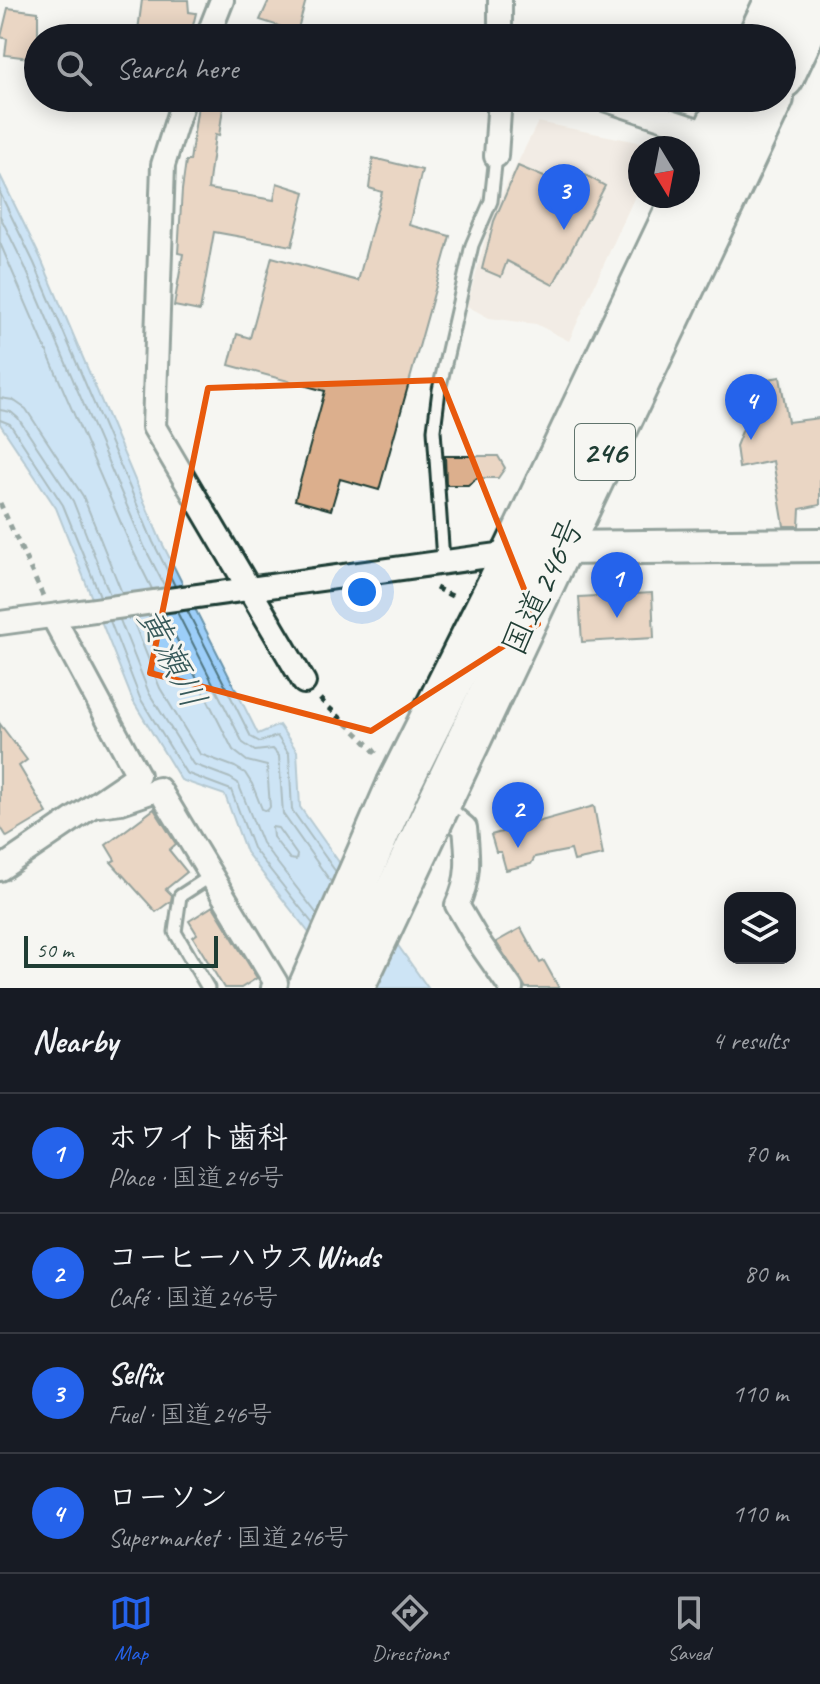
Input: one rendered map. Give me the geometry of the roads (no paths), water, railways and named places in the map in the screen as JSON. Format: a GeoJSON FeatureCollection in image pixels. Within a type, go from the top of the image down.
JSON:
{"type":"FeatureCollection","features":[{"type":"Feature","properties":{"kind":"highway"},"geometry":{"type":"LineString","coordinates":[[766,24],[777,0]]}},
{"type":"Feature","properties":{"kind":"highway"},"geometry":{"type":"LineString","coordinates":[[796,47],[818,0]]}},
{"type":"Feature","properties":{"kind":"highway"},"geometry":{"type":"LineString","coordinates":[[700,163],[724,112]]}},
{"type":"Feature","properties":{"kind":"highway","name":"国道246号"},"geometry":{"type":"LineString","coordinates":[[352,988],[765,112]]}},
{"type":"Feature","properties":{"kind":"highway","name":"国道246号"},"geometry":{"type":"LineString","coordinates":[[310,988],[393,775],[515,552],[678,208]]}},
{"type":"Feature","properties":{"kind":"street"},"geometry":{"type":"LineString","coordinates":[[213,24],[222,0]]}},
{"type":"Feature","properties":{"kind":"street"},"geometry":{"type":"LineString","coordinates":[[500,0],[500,24]]}},
{"type":"Feature","properties":{"kind":"street"},"geometry":{"type":"LineString","coordinates":[[180,112],[163,165],[154,427],[304,682]]}},
{"type":"Feature","properties":{"kind":"street"},"geometry":{"type":"LineString","coordinates":[[496,156],[499,112]]}},
{"type":"Feature","properties":{"kind":"street"},"geometry":{"type":"LineString","coordinates":[[643,112],[713,135]]}},
{"type":"Feature","properties":{"kind":"street"},"geometry":{"type":"LineString","coordinates":[[0,623],[515,552],[560,548],[820,545]]}},
{"type":"Feature","properties":{"kind":"street"},"geometry":{"type":"LineString","coordinates":[[0,869],[138,775],[53,617]]}},
{"type":"Feature","properties":{"kind":"street"},"geometry":{"type":"LineString","coordinates":[[89,807],[121,802],[159,789],[276,983],[273,988]]}},
{"type":"Feature","properties":{"kind":"street"},"geometry":{"type":"LineString","coordinates":[[438,805],[465,828],[467,885],[457,905],[511,988]]}},
{"type":"Feature","properties":{"kind":"lane"},"geometry":{"type":"LineString","coordinates":[[443,560],[434,430],[439,390],[472,245],[491,201],[496,156]]}},
{"type":"Feature","properties":{"kind":"lane"},"geometry":{"type":"LineString","coordinates":[[208,988],[175,932],[180,896],[211,876]]}},
{"type":"Feature","properties":{"kind":"water","name":"黄瀬川"},"geometry":{"type":"Polygon","coordinates":[[[0,175],[41,259],[160,539],[258,734],[279,725],[297,751],[300,807],[428,988],[352,988],[246,852],[225,795],[181,780],[133,701],[56,508],[0,424],[0,175]]]}},
{"type":"Feature","properties":{"kind":"place","name":"Selfix"},"geometry":{"type":"Point","coordinates":[564,230]}},
{"type":"Feature","properties":{"kind":"place","name":"ローソン"},"geometry":{"type":"Point","coordinates":[751,440]}},
{"type":"Feature","properties":{"kind":"place","name":"ホワイト歯科"},"geometry":{"type":"Point","coordinates":[617,618]}},
{"type":"Feature","properties":{"kind":"place","name":"コーヒーハウスWinds"},"geometry":{"type":"Point","coordinates":[518,848]}}]}
